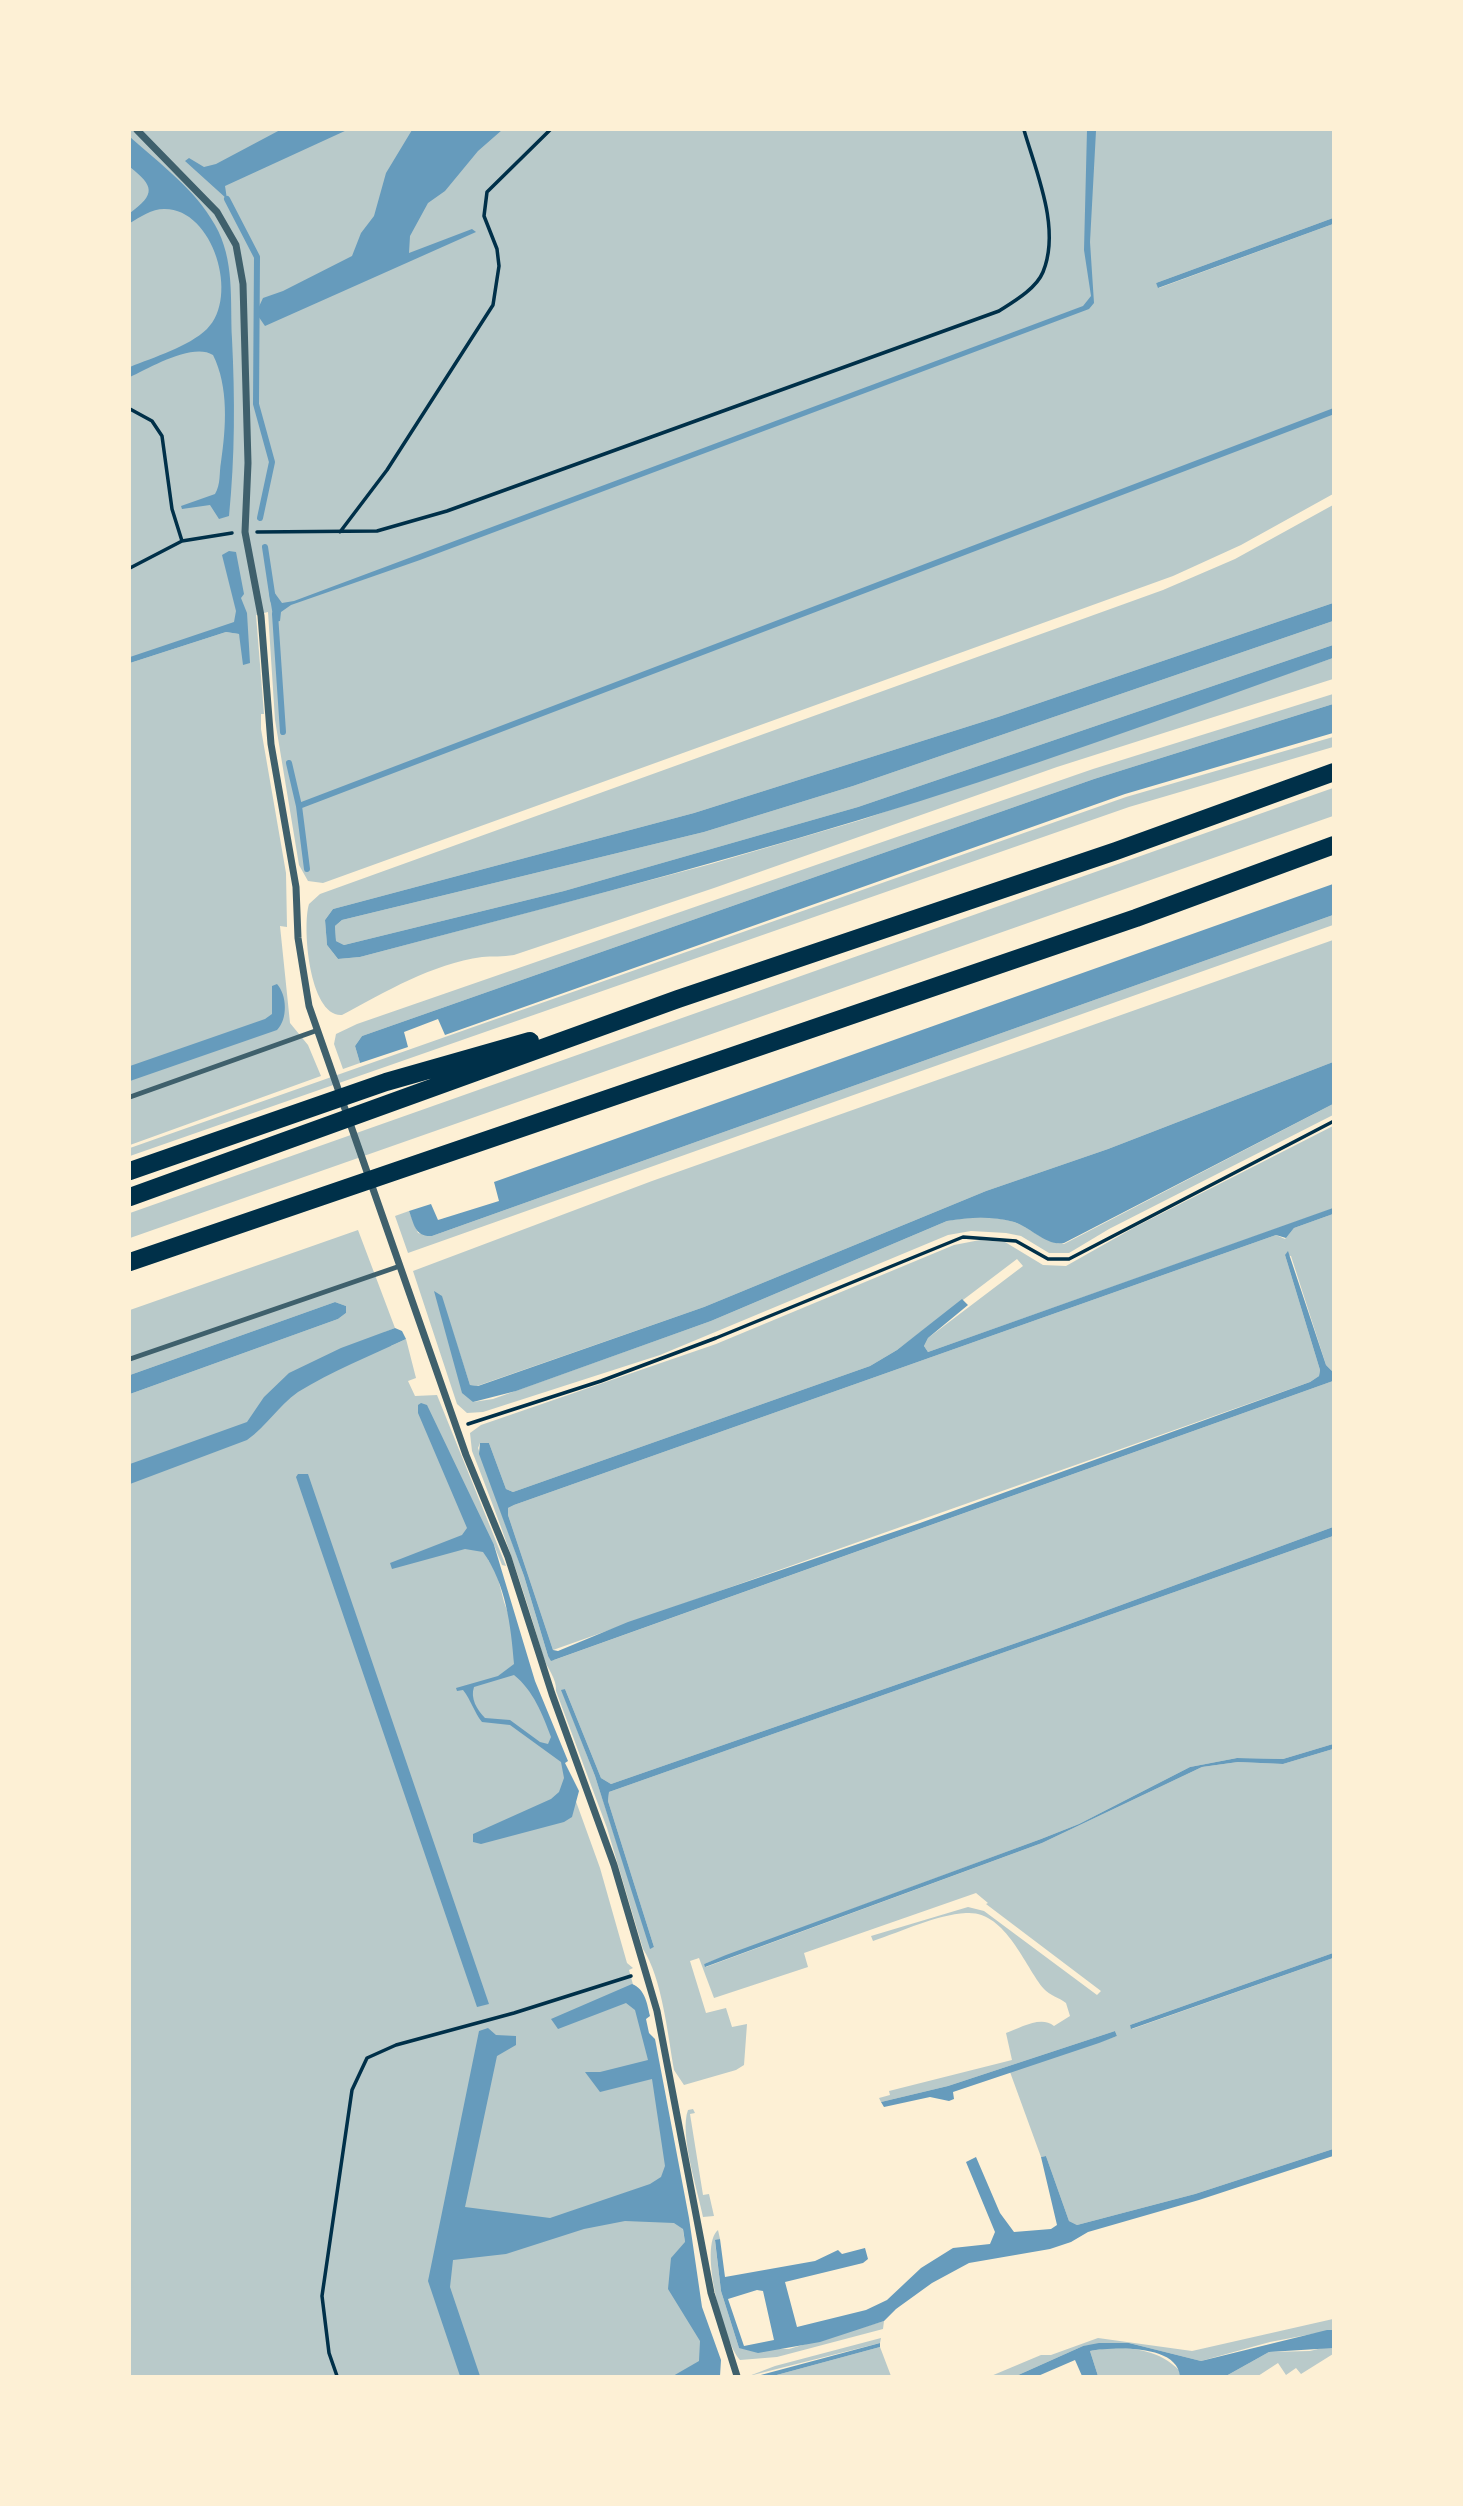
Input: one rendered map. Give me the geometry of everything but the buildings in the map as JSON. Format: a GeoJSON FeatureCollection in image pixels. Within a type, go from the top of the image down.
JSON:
{"type":"FeatureCollection","features":[{"type":"Feature","properties":{"kind":"highway"},"geometry":{"type":"LineString","coordinates":[[130,1197],[678,999],[1116,851],[1334,772]]}},
{"type":"Feature","properties":{"kind":"highway"},"geometry":{"type":"LineString","coordinates":[[130,1262],[1136,918],[1334,845]]}},
{"type":"Feature","properties":{"kind":"highway"},"geometry":{"type":"LineString","coordinates":[[130,1171],[386,1082],[678,999]]}},
{"type":"Feature","properties":{"kind":"street"},"geometry":{"type":"LineString","coordinates":[[137,130],[217,212],[236,245],[243,284],[248,463],[245,532],[261,616],[271,744],[296,887],[302,968],[318,1030],[456,1428],[510,1564],[552,1694],[603,1830],[653,1995],[711,2293],[737,2376]]}},
{"type":"Feature","properties":{"kind":"lane"},"geometry":{"type":"LineString","coordinates":[[130,1097],[318,1030]]}},
{"type":"Feature","properties":{"kind":"lane"},"geometry":{"type":"LineString","coordinates":[[130,1359],[400,1266]]}},
{"type":"Feature","properties":{"kind":"path"},"geometry":{"type":"LineString","coordinates":[[340,532],[387,470],[493,304],[499,266],[483,204],[487,192],[550,130]]}},
{"type":"Feature","properties":{"kind":"path"},"geometry":{"type":"LineString","coordinates":[[130,568],[182,541],[245,532],[377,531],[447,511],[999,311],[1020,298],[1043,273],[1049,240],[1046,208],[1024,130]]}},
{"type":"Feature","properties":{"kind":"path"},"geometry":{"type":"LineString","coordinates":[[130,409],[152,421],[162,436],[172,509],[182,541]]}},
{"type":"Feature","properties":{"kind":"path"},"geometry":{"type":"LineString","coordinates":[[456,1428],[590,1385],[716,1339],[962,1237],[1016,1241],[1048,1259],[1069,1259],[1334,1121]]}},
{"type":"Feature","properties":{"kind":"path"},"geometry":{"type":"LineString","coordinates":[[337,2376],[329,2353],[321,2295],[352,2090],[367,2058],[396,2045],[514,2013],[629,1976]]}},
{"type":"Feature","properties":{"kind":"shaded area"},"geometry":{"type":"Polygon","coordinates":[[[130,130],[1333,130],[1333,218],[1156,283],[1159,288],[1333,224],[1333,494],[1241,545],[1173,576],[323,883],[308,881],[299,865],[275,720],[268,612],[256,615],[264,714],[261,714],[261,729],[286,873],[287,927],[280,926],[290,1023],[308,1045],[321,1076],[130,1145],[130,663],[226,632],[239,634],[241,640],[247,619],[130,661],[130,130]]]}},
{"type":"Feature","properties":{"kind":"shaded area"},"geometry":{"type":"Polygon","coordinates":[[[1333,505],[1333,603],[998,717],[694,813],[333,909],[325,920],[327,945],[338,959],[360,957],[711,864],[861,820],[1333,658],[1333,679],[1057,767],[714,888],[514,955],[482,957],[427,972],[342,1015],[331,1012],[322,1002],[315,987],[307,931],[309,904],[320,894],[1163,590],[1235,559],[1333,505]]]}},
{"type":"Feature","properties":{"kind":"shaded area"},"geometry":{"type":"Polygon","coordinates":[[[1333,621],[1333,645],[858,807],[564,891],[344,945],[336,941],[335,926],[342,920],[704,832],[853,786],[1333,621]]]}},
{"type":"Feature","properties":{"kind":"shaded area"},"geometry":{"type":"Polygon","coordinates":[[[1333,694],[1333,704],[1094,779],[362,1036],[355,1046],[360,1063],[343,1069],[334,1044],[336,1034],[357,1024],[1093,769],[1333,694]]]}},
{"type":"Feature","properties":{"kind":"shaded area"},"geometry":{"type":"Polygon","coordinates":[[[1333,737],[1333,747],[1129,807],[130,1156],[130,1148],[1126,797],[1333,737]]]}},
{"type":"Feature","properties":{"kind":"shaded area"},"geometry":{"type":"Polygon","coordinates":[[[1333,788],[1333,816],[130,1238],[130,1213],[1333,788]]]}},
{"type":"Feature","properties":{"kind":"shaded area"},"geometry":{"type":"Polygon","coordinates":[[[1333,915],[1333,925],[408,1253],[395,1216],[409,1211],[418,1233],[432,1236],[1333,915]]]}},
{"type":"Feature","properties":{"kind":"shaded area"},"geometry":{"type":"Polygon","coordinates":[[[1333,940],[1333,1062],[1108,1149],[986,1191],[704,1307],[477,1386],[470,1385],[440,1293],[473,1402],[493,1399],[711,1321],[947,1221],[1002,1219],[1019,1224],[1052,1242],[1064,1244],[1333,1104],[1333,1115],[1109,1229],[1069,1253],[1049,1253],[1021,1236],[1006,1233],[971,1231],[948,1235],[660,1355],[483,1412],[467,1413],[457,1404],[413,1271],[652,1181],[1333,940]]]}},
{"type":"Feature","properties":{"kind":"shaded area"},"geometry":{"type":"Polygon","coordinates":[[[1333,1126],[1332,1209],[928,1352],[924,1346],[928,1338],[1023,1266],[1017,1259],[897,1350],[870,1366],[513,1492],[506,1489],[489,1443],[480,1443],[478,1448],[524,1576],[548,1656],[554,1660],[1333,1381],[1333,1527],[1045,1633],[611,1784],[601,1778],[565,1689],[562,1691],[595,1776],[651,1948],[654,1947],[608,1801],[609,1792],[1333,1536],[1333,1744],[1283,1759],[1237,1758],[1190,1767],[1079,1824],[704,1964],[706,1967],[1042,1843],[1202,1767],[1238,1762],[1283,1764],[1333,1749],[1333,1953],[1130,2025],[1132,2029],[1333,1958],[1333,2149],[1195,2194],[1077,2225],[1069,2221],[1046,2156],[1041,2157],[1010,2072],[1117,2036],[1115,2031],[948,2086],[881,2102],[879,2098],[890,2095],[889,2091],[1012,2060],[1006,2033],[1037,2022],[1054,2026],[1070,2016],[1066,2003],[1044,1989],[1003,1929],[980,1914],[966,1913],[943,1917],[873,1941],[871,1936],[968,1907],[984,1911],[1097,1995],[1101,1991],[986,1904],[988,1903],[976,1893],[804,1953],[808,1967],[714,1998],[699,1958],[690,1961],[706,2013],[726,2008],[732,2027],[747,2024],[744,2065],[736,2070],[684,2085],[674,2070],[660,1991],[643,1949],[607,1828],[543,1656],[510,1553],[472,1451],[470,1433],[481,1425],[716,1344],[954,1245],[980,1240],[1005,1242],[1043,1265],[1066,1266],[1135,1227],[1333,1126]]]}},
{"type":"Feature","properties":{"kind":"shaded area"},"geometry":{"type":"Polygon","coordinates":[[[1333,1214],[1333,1372],[1326,1365],[1291,1256],[1285,1255],[1320,1370],[1319,1376],[1310,1382],[553,1650],[508,1515],[508,1508],[1276,1235],[1285,1239],[1294,1228],[1333,1214]]]}},
{"type":"Feature","properties":{"kind":"shaded area"},"geometry":{"type":"Polygon","coordinates":[[[358,1230],[395,1328],[385,1332],[391,1346],[406,1339],[416,1378],[408,1381],[415,1396],[437,1395],[506,1566],[502,1565],[494,1545],[488,1560],[496,1571],[504,1602],[600,1868],[627,1963],[633,1968],[629,1970],[655,2064],[685,2242],[717,2376],[130,2376],[130,1394],[338,1319],[346,1313],[346,1306],[335,1302],[130,1375],[130,1310],[358,1230]]]}},
{"type":"Feature","properties":{"kind":"shaded area"},"geometry":{"type":"Polygon","coordinates":[[[693,2109],[695,2113],[690,2114],[703,2195],[709,2194],[714,2216],[703,2217],[690,2163],[686,2120],[688,2110],[693,2109]]]}},
{"type":"Feature","properties":{"kind":"shaded area"},"geometry":{"type":"Polygon","coordinates":[[[718,2230],[720,2239],[715,2241],[721,2291],[739,2348],[789,2349],[884,2321],[883,2329],[777,2357],[740,2360],[727,2334],[712,2273],[713,2239],[718,2230]]]}},
{"type":"Feature","properties":{"kind":"shaded area"},"geometry":{"type":"Polygon","coordinates":[[[1333,2319],[1333,2330],[1270,2342],[1201,2361],[1129,2343],[1083,2346],[1016,2376],[991,2376],[1041,2355],[1051,2355],[1098,2338],[1192,2351],[1333,2319]]]}},
{"type":"Feature","properties":{"kind":"shaded area"},"geometry":{"type":"Polygon","coordinates":[[[881,2338],[880,2343],[749,2376],[775,2366],[881,2338]]]}},
{"type":"Feature","properties":{"kind":"shaded area"},"geometry":{"type":"Polygon","coordinates":[[[880,2347],[891,2376],[773,2376],[880,2347]]]}},
{"type":"Feature","properties":{"kind":"shaded area"},"geometry":{"type":"Polygon","coordinates":[[[1108,2348],[1155,2354],[1180,2371],[1180,2376],[1098,2376],[1090,2351],[1108,2348]]]}},
{"type":"Feature","properties":{"kind":"shaded area"},"geometry":{"type":"Polygon","coordinates":[[[1333,2348],[1333,2354],[1301,2374],[1296,2368],[1286,2375],[1278,2363],[1258,2376],[1226,2376],[1269,2352],[1310,2351],[1333,2348]]]}},
{"type":"Feature","properties":{"kind":"water"},"geometry":{"type":"Polygon","coordinates":[[[280,130],[347,130],[225,186],[227,199],[185,161],[189,158],[204,167],[216,164],[280,130]]]}},
{"type":"Feature","properties":{"kind":"water"},"geometry":{"type":"Polygon","coordinates":[[[412,130],[502,130],[478,151],[445,191],[428,203],[410,236],[409,253],[472,229],[476,232],[265,326],[256,313],[263,298],[283,291],[352,256],[361,233],[374,216],[386,173],[412,130]]]}},
{"type":"Feature","properties":{"kind":"water"},"geometry":{"type":"Polygon","coordinates":[[[1087,130],[1096,131],[1090,242],[1094,303],[1089,309],[420,560],[291,605],[281,612],[280,621],[274,622],[269,592],[274,592],[282,603],[294,601],[1083,306],[1091,296],[1084,250],[1087,130]]]}},
{"type":"Feature","properties":{"kind":"water"},"geometry":{"type":"Polygon","coordinates":[[[130,137],[198,200],[215,225],[226,252],[231,295],[233,449],[229,516],[219,519],[210,505],[182,509],[181,506],[215,494],[218,486],[225,408],[222,380],[213,355],[204,352],[183,354],[130,377],[130,367],[181,346],[207,329],[217,315],[221,277],[208,238],[196,223],[181,213],[160,209],[130,223],[130,213],[144,200],[149,190],[144,180],[130,167],[130,137]]]}},
{"type":"Feature","properties":{"kind":"water"},"geometry":{"type":"Polygon","coordinates":[[[1333,218],[1333,224],[1158,288],[1156,283],[1333,218]]]}},
{"type":"Feature","properties":{"kind":"water"},"geometry":{"type":"Polygon","coordinates":[[[229,551],[236,552],[244,594],[241,598],[247,613],[250,663],[243,665],[239,634],[226,632],[130,663],[130,657],[234,622],[236,611],[222,555],[229,551]]]}},
{"type":"Feature","properties":{"kind":"water"},"geometry":{"type":"Polygon","coordinates":[[[1333,603],[1333,621],[853,786],[704,832],[342,920],[335,926],[336,941],[344,945],[564,891],[858,807],[1333,645],[1333,658],[1038,762],[919,802],[735,856],[360,957],[338,959],[327,945],[325,920],[333,909],[694,813],[998,717],[1333,603]]]}},
{"type":"Feature","properties":{"kind":"water"},"geometry":{"type":"Polygon","coordinates":[[[1333,704],[1333,733],[1125,794],[445,1035],[438,1019],[404,1032],[408,1047],[360,1063],[355,1046],[362,1036],[1094,779],[1333,704]]]}},
{"type":"Feature","properties":{"kind":"water"},"geometry":{"type":"Polygon","coordinates":[[[1333,884],[1333,915],[432,1236],[419,1232],[412,1221],[409,1211],[431,1204],[438,1220],[499,1201],[494,1182],[1333,884]]]}},
{"type":"Feature","properties":{"kind":"water"},"geometry":{"type":"Polygon","coordinates":[[[277,984],[283,994],[285,1007],[283,1020],[277,1030],[130,1081],[130,1066],[265,1019],[272,1014],[272,986],[277,984]]]}},
{"type":"Feature","properties":{"kind":"water"},"geometry":{"type":"Polygon","coordinates":[[[1333,1062],[1333,1104],[1064,1243],[1052,1242],[1006,1220],[981,1218],[947,1221],[711,1321],[516,1391],[473,1402],[462,1393],[434,1291],[442,1296],[470,1385],[478,1386],[704,1307],[986,1191],[1108,1149],[1333,1062]]]}},
{"type":"Feature","properties":{"kind":"water"},"geometry":{"type":"Polygon","coordinates":[[[1333,1208],[1333,1214],[1294,1228],[1286,1238],[1276,1235],[514,1505],[508,1508],[508,1515],[553,1650],[558,1651],[628,1622],[920,1523],[1310,1382],[1319,1376],[1320,1370],[1285,1255],[1288,1251],[1326,1365],[1333,1372],[1333,1381],[551,1661],[548,1656],[524,1576],[479,1454],[480,1443],[489,1443],[506,1489],[513,1492],[870,1366],[897,1350],[962,1299],[968,1305],[928,1338],[924,1346],[928,1352],[1333,1208]]]}},
{"type":"Feature","properties":{"kind":"water"},"geometry":{"type":"Polygon","coordinates":[[[335,1302],[346,1306],[346,1313],[338,1319],[130,1394],[130,1375],[335,1302]]]}},
{"type":"Feature","properties":{"kind":"water"},"geometry":{"type":"Polygon","coordinates":[[[395,1328],[402,1331],[406,1339],[338,1370],[298,1392],[247,1440],[130,1484],[130,1464],[247,1422],[264,1397],[289,1373],[341,1348],[395,1328]]]}},
{"type":"Feature","properties":{"kind":"water"},"geometry":{"type":"Polygon","coordinates":[[[418,1405],[427,1405],[494,1545],[535,1681],[568,1761],[565,1763],[579,1791],[572,1817],[564,1822],[481,1844],[473,1842],[473,1834],[551,1799],[559,1792],[564,1778],[561,1762],[510,1725],[482,1722],[463,1690],[457,1691],[456,1688],[498,1676],[514,1664],[509,1620],[502,1591],[483,1552],[465,1549],[392,1569],[390,1563],[462,1535],[467,1528],[418,1413],[418,1405]],[[514,1675],[474,1687],[475,1704],[485,1718],[510,1720],[540,1742],[548,1744],[551,1737],[545,1720],[521,1681],[514,1675]]]}},
{"type":"Feature","properties":{"kind":"water"},"geometry":{"type":"Polygon","coordinates":[[[298,1474],[308,1474],[489,2004],[477,2007],[296,1477],[298,1474]]]}},
{"type":"Feature","properties":{"kind":"water"},"geometry":{"type":"Polygon","coordinates":[[[1333,1527],[1333,1536],[609,1792],[608,1801],[654,1947],[650,1949],[595,1776],[561,1690],[565,1689],[601,1778],[611,1784],[1045,1633],[1333,1527]]]}},
{"type":"Feature","properties":{"kind":"water"},"geometry":{"type":"Polygon","coordinates":[[[1333,1744],[1333,1749],[1283,1764],[1238,1762],[1202,1767],[1042,1843],[705,1967],[704,1964],[726,1955],[1079,1824],[1190,1767],[1237,1758],[1283,1759],[1333,1744]]]}},
{"type":"Feature","properties":{"kind":"water"},"geometry":{"type":"Polygon","coordinates":[[[1333,1953],[1333,1958],[1131,2029],[1130,2025],[1333,1953]]]}},
{"type":"Feature","properties":{"kind":"water"},"geometry":{"type":"Polygon","coordinates":[[[632,1984],[643,1993],[650,2016],[646,2019],[649,2033],[655,2039],[689,2218],[702,2307],[721,2360],[720,2376],[673,2376],[699,2361],[700,2341],[668,2289],[671,2258],[685,2242],[683,2229],[674,2223],[625,2221],[584,2229],[506,2254],[453,2260],[450,2287],[480,2376],[460,2376],[428,2281],[479,2031],[488,2028],[496,2035],[516,2036],[516,2045],[497,2056],[465,2207],[550,2218],[650,2184],[661,2177],[665,2166],[652,2079],[600,2092],[585,2072],[600,2072],[648,2060],[635,2010],[626,2003],[558,2029],[551,2019],[632,1984]]]}},
{"type":"Feature","properties":{"kind":"water"},"geometry":{"type":"Polygon","coordinates":[[[1115,2031],[1117,2036],[1099,2043],[953,2092],[954,2099],[949,2101],[930,2097],[884,2107],[881,2102],[948,2086],[1115,2031]]]}},
{"type":"Feature","properties":{"kind":"water"},"geometry":{"type":"Polygon","coordinates":[[[1333,2149],[1333,2156],[1199,2200],[1088,2232],[1071,2242],[1050,2249],[969,2263],[932,2283],[884,2321],[820,2342],[758,2353],[739,2348],[721,2291],[715,2240],[720,2239],[725,2277],[815,2261],[838,2250],[842,2254],[865,2248],[868,2259],[863,2263],[785,2282],[797,2327],[866,2310],[887,2300],[921,2268],[953,2248],[990,2244],[995,2232],[966,2162],[976,2157],[1000,2213],[1014,2232],[1051,2229],[1057,2225],[1041,2157],[1046,2156],[1069,2221],[1077,2225],[1195,2194],[1333,2149]],[[757,2290],[728,2299],[744,2346],[774,2340],[763,2291],[757,2290]]]}},
{"type":"Feature","properties":{"kind":"water"},"geometry":{"type":"Polygon","coordinates":[[[1333,2330],[1333,2348],[1269,2352],[1226,2376],[1180,2376],[1176,2366],[1168,2358],[1156,2353],[1113,2349],[1090,2351],[1098,2376],[1082,2376],[1075,2360],[1038,2376],[1016,2376],[1083,2346],[1099,2343],[1129,2343],[1201,2361],[1333,2330]]]}},
{"type":"Feature","properties":{"kind":"water"},"geometry":{"type":"Polygon","coordinates":[[[880,2343],[880,2347],[773,2376],[757,2376],[880,2343]]]}},
{"type":"Feature","properties":{"kind":"waterway"},"geometry":{"type":"LineString","coordinates":[[227,199],[257,257],[256,404],[272,462],[260,518]]}},
{"type":"Feature","properties":{"kind":"waterway"},"geometry":{"type":"LineString","coordinates":[[299,806],[1334,411]]}},
{"type":"Feature","properties":{"kind":"waterway"},"geometry":{"type":"LineString","coordinates":[[265,547],[273,600]]}},
{"type":"Feature","properties":{"kind":"waterway"},"geometry":{"type":"LineString","coordinates":[[275,614],[283,732]]}},
{"type":"Feature","properties":{"kind":"waterway"},"geometry":{"type":"LineString","coordinates":[[289,763],[299,806],[307,869]]}}]}
